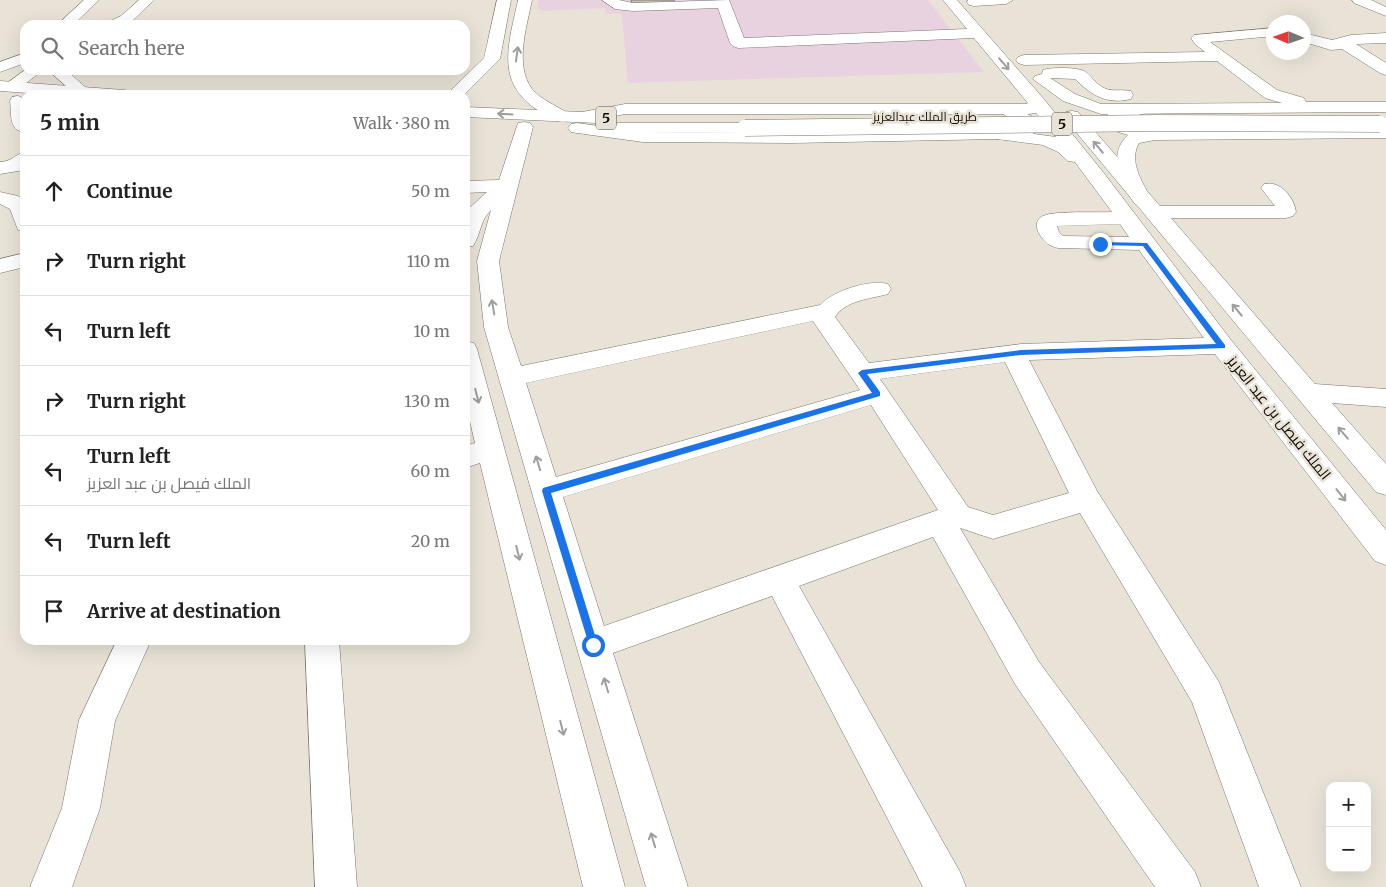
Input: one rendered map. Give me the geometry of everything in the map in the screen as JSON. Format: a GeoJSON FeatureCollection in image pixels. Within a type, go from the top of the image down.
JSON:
{"type":"FeatureCollection","features":[{"type":"Feature","properties":{"kind":"main road"},"geometry":{"type":"LineString","coordinates":[[70,20],[92,0]]}},
{"type":"Feature","properties":{"kind":"main road"},"geometry":{"type":"LineString","coordinates":[[124,20],[147,0]]}},
{"type":"Feature","properties":{"kind":"main road"},"geometry":{"type":"LineString","coordinates":[[459,90],[492,59],[504,0]]}},
{"type":"Feature","properties":{"kind":"main road"},"geometry":{"type":"LineString","coordinates":[[524,0],[515,63],[518,80],[532,99],[572,121],[643,136],[792,138],[998,134],[1019,133],[1029,129],[1030,126],[1027,121],[1014,114],[988,110]]}},
{"type":"Feature","properties":{"kind":"main road"},"geometry":{"type":"LineString","coordinates":[[609,0],[620,6],[633,7],[723,2],[738,43],[978,33]]}},
{"type":"Feature","properties":{"kind":"main road","name":"الملك فيصل بن عبد العزيز"},"geometry":{"type":"LineString","coordinates":[[950,0],[1037,102],[1096,176],[1222,346],[1386,552]]}},
{"type":"Feature","properties":{"kind":"main road"},"geometry":{"type":"LineString","coordinates":[[973,1],[1006,0]]}},
{"type":"Feature","properties":{"kind":"main road"},"geometry":{"type":"LineString","coordinates":[[1359,0],[1386,12]]}},
{"type":"Feature","properties":{"kind":"main road"},"geometry":{"type":"LineString","coordinates":[[1380,0],[1386,2]]}},
{"type":"Feature","properties":{"kind":"main road"},"geometry":{"type":"LineString","coordinates":[[973,1],[1386,484]]}},
{"type":"Feature","properties":{"kind":"main road"},"geometry":{"type":"LineString","coordinates":[[1034,71],[1079,74],[1094,91],[1106,94],[1254,95],[1199,38],[1266,33]]}},
{"type":"Feature","properties":{"kind":"main road"},"geometry":{"type":"LineString","coordinates":[[1311,39],[1324,44],[1386,38]]}},
{"type":"Feature","properties":{"kind":"main road"},"geometry":{"type":"LineString","coordinates":[[1344,43],[1386,70]]}},
{"type":"Feature","properties":{"kind":"main road"},"geometry":{"type":"LineString","coordinates":[[1034,71],[1216,56],[1271,94],[1301,104],[1382,120]]}},
{"type":"Feature","properties":{"kind":"main road"},"geometry":{"type":"LineString","coordinates":[[0,67],[20,60]]}},
{"type":"Feature","properties":{"kind":"main road"},"geometry":{"type":"LineString","coordinates":[[1034,71],[1066,97],[1081,105],[1101,109],[1137,110],[1301,104],[1386,98]]}},
{"type":"Feature","properties":{"kind":"main road"},"geometry":{"type":"LineString","coordinates":[[20,120],[13,94],[21,75]]}},
{"type":"Feature","properties":{"kind":"main road"},"geometry":{"type":"LineString","coordinates":[[0,101],[13,94],[30,75]]}},
{"type":"Feature","properties":{"kind":"main road"},"geometry":{"type":"LineString","coordinates":[[62,75],[80,90]]}},
{"type":"Feature","properties":{"kind":"main road"},"geometry":{"type":"LineString","coordinates":[[572,121],[625,109],[988,110],[1032,109],[1037,102]]}},
{"type":"Feature","properties":{"kind":"main road"},"geometry":{"type":"LineString","coordinates":[[1137,110],[1118,113],[1114,119],[1121,127],[1131,132],[1155,135]]}},
{"type":"Feature","properties":{"kind":"main road","name":"طريق الملك عبدالعزيز"},"geometry":{"type":"LineString","coordinates":[[470,112],[572,121],[746,123],[1156,123],[1382,120]]}},
{"type":"Feature","properties":{"kind":"main road"},"geometry":{"type":"LineString","coordinates":[[1148,206],[1125,160],[1126,147],[1133,139],[1155,135],[1382,120]]}},
{"type":"Feature","properties":{"kind":"main road","name":"طريق الملك عبدالعزيز"},"geometry":{"type":"LineString","coordinates":[[470,126],[524,127],[572,121]]}},
{"type":"Feature","properties":{"kind":"main road"},"geometry":{"type":"LineString","coordinates":[[524,127],[488,262],[496,327],[667,887]]}},
{"type":"Feature","properties":{"kind":"main road"},"geometry":{"type":"LineString","coordinates":[[998,134],[1047,140],[1065,148],[1096,176]]}},
{"type":"Feature","properties":{"kind":"main road"},"geometry":{"type":"LineString","coordinates":[[0,168],[17,166],[20,163]]}},
{"type":"Feature","properties":{"kind":"main road"},"geometry":{"type":"LineString","coordinates":[[470,187],[507,185]]}},
{"type":"Feature","properties":{"kind":"main road"},"geometry":{"type":"LineString","coordinates":[[470,226],[474,214],[507,185]]}},
{"type":"Feature","properties":{"kind":"main road"},"geometry":{"type":"LineString","coordinates":[[4,198],[20,187]]}},
{"type":"Feature","properties":{"kind":"main road"},"geometry":{"type":"LineString","coordinates":[[1148,206],[1286,212],[1282,199],[1271,188]]}},
{"type":"Feature","properties":{"kind":"main road"},"geometry":{"type":"LineString","coordinates":[[4,198],[14,202],[20,210]]}},
{"type":"Feature","properties":{"kind":"main road"},"geometry":{"type":"LineString","coordinates":[[1126,218],[1052,220],[1046,222],[1046,227],[1052,238],[1058,242],[1145,244]]}},
{"type":"Feature","properties":{"kind":"main road"},"geometry":{"type":"LineString","coordinates":[[1086,219],[1100,244]]}},
{"type":"Feature","properties":{"kind":"main road"},"geometry":{"type":"LineString","coordinates":[[0,266],[20,261]]}},
{"type":"Feature","properties":{"kind":"main road"},"geometry":{"type":"LineString","coordinates":[[823,318],[826,310],[837,302],[880,288]]}},
{"type":"Feature","properties":{"kind":"main road"},"geometry":{"type":"LineString","coordinates":[[512,377],[819,312],[869,383],[949,519],[1027,673],[1180,887]]}},
{"type":"Feature","properties":{"kind":"main road"},"geometry":{"type":"LineString","coordinates":[[546,491],[869,383],[1017,353],[1222,346]]}},
{"type":"Feature","properties":{"kind":"main road"},"geometry":{"type":"LineString","coordinates":[[1017,353],[1087,499],[1207,694],[1280,887]]}},
{"type":"Feature","properties":{"kind":"main road"},"geometry":{"type":"LineString","coordinates":[[470,389],[478,452],[604,887]]}},
{"type":"Feature","properties":{"kind":"main road"},"geometry":{"type":"LineString","coordinates":[[1307,392],[1385,399]]}},
{"type":"Feature","properties":{"kind":"main road"},"geometry":{"type":"LineString","coordinates":[[593,645],[949,519],[993,527],[1087,499]]}},
{"type":"Feature","properties":{"kind":"main road"},"geometry":{"type":"LineString","coordinates":[[779,579],[945,887]]}},
{"type":"Feature","properties":{"kind":"main road"},"geometry":{"type":"LineString","coordinates":[[51,887],[81,808],[97,720],[132,645]]}},
{"type":"Feature","properties":{"kind":"main road"},"geometry":{"type":"LineString","coordinates":[[322,645],[336,887]]}},
{"type":"Feature","properties":{"kind":"shaded area"},"geometry":{"type":"Polygon","coordinates":[[[538,0],[928,0],[984,72],[628,83],[622,14],[606,14],[605,8],[543,11],[537,8],[538,0]]]}},
{"type":"Feature","properties":{"kind":"building"},"geometry":{"type":"Polygon","coordinates":[[[631,0],[674,0],[675,2],[632,5],[631,0]]]}},
{"type":"Feature","properties":{"kind":"route"},"geometry":{"type":"LineString","coordinates":[[593,645],[546,491],[877,394],[862,373],[1021,352],[1222,346],[1145,244],[1100,244]]}}]}
